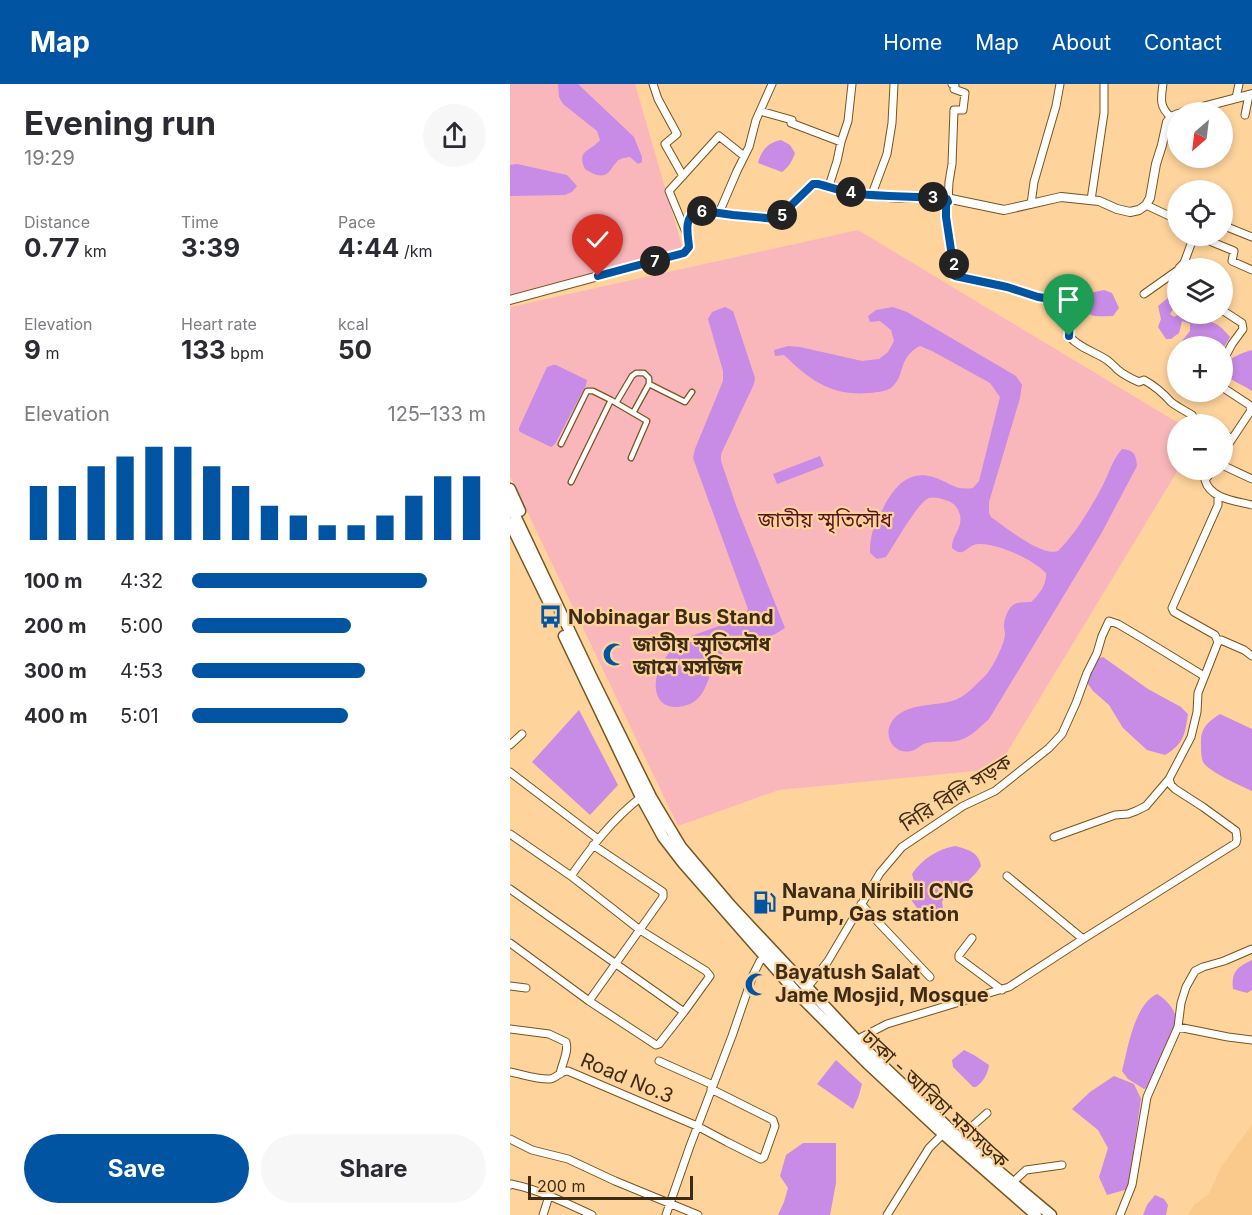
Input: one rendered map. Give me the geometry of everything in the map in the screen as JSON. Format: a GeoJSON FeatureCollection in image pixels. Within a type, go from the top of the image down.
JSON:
{"type":"FeatureCollection","features":[{"type":"Feature","properties":{"kind":"highway"},"geometry":{"type":"LineString","coordinates":[[510,489],[610,697],[615,710],[615,724]]}},
{"type":"Feature","properties":{"kind":"highway"},"geometry":{"type":"LineString","coordinates":[[510,505],[651,797],[681,847],[731,906],[856,1040],[959,1138],[1051,1215]]}},
{"type":"Feature","properties":{"kind":"highway","name":"ঢাকা - আরিচা মহাসড়ক"},"geometry":{"type":"LineString","coordinates":[[510,523],[641,797],[663,837],[796,992],[943,1134],[1035,1215]]}},
{"type":"Feature","properties":{"kind":"highway"},"geometry":{"type":"LineString","coordinates":[[510,538],[529,572],[539,584]]}},
{"type":"Feature","properties":{"kind":"street"},"geometry":{"type":"LineString","coordinates":[[653,84],[658,99],[677,134],[665,144],[683,176]]}},
{"type":"Feature","properties":{"kind":"street"},"geometry":{"type":"LineString","coordinates":[[719,213],[736,171],[749,147],[756,120],[772,84]]}},
{"type":"Feature","properties":{"kind":"street"},"geometry":{"type":"LineString","coordinates":[[829,186],[848,122],[852,84]]}},
{"type":"Feature","properties":{"kind":"street"},"geometry":{"type":"LineString","coordinates":[[872,194],[887,154],[892,123],[894,84]]}},
{"type":"Feature","properties":{"kind":"street"},"geometry":{"type":"LineString","coordinates":[[952,84],[955,86],[954,89],[965,93],[963,110],[954,110],[952,164],[948,202],[946,203],[955,276],[1007,287],[1038,297],[1071,302],[1069,336],[1071,340],[1139,382],[1144,380],[1190,414]]}},
{"type":"Feature","properties":{"kind":"street"},"geometry":{"type":"LineString","coordinates":[[1031,204],[1034,182],[1060,84]]}},
{"type":"Feature","properties":{"kind":"street"},"geometry":{"type":"LineString","coordinates":[[1091,200],[1104,113],[1104,84]]}},
{"type":"Feature","properties":{"kind":"street"},"geometry":{"type":"LineString","coordinates":[[1163,84],[1161,97],[1163,111],[1167,113]]}},
{"type":"Feature","properties":{"kind":"street"},"geometry":{"type":"LineString","coordinates":[[1236,98],[1239,84]]}},
{"type":"Feature","properties":{"kind":"street"},"geometry":{"type":"LineString","coordinates":[[1221,102],[1250,94],[1245,115]]}},
{"type":"Feature","properties":{"kind":"street"},"geometry":{"type":"LineString","coordinates":[[760,111],[792,120],[791,123],[841,142]]}},
{"type":"Feature","properties":{"kind":"street"},"geometry":{"type":"LineString","coordinates":[[687,233],[690,218],[697,210],[777,219],[813,184],[858,194],[947,199],[1004,210],[1061,197],[1099,201],[1130,212],[1139,210],[1150,198],[1167,122]]}},
{"type":"Feature","properties":{"kind":"street"},"geometry":{"type":"LineString","coordinates":[[510,300],[684,253],[689,247],[687,233],[669,191],[719,136],[744,156]]}},
{"type":"Feature","properties":{"kind":"street"},"geometry":{"type":"LineString","coordinates":[[1146,205],[1167,215]]}},
{"type":"Feature","properties":{"kind":"street"},"geometry":{"type":"LineString","coordinates":[[1233,229],[1252,237]]}},
{"type":"Feature","properties":{"kind":"street"},"geometry":{"type":"LineString","coordinates":[[1225,246],[1234,251],[1233,262],[1252,270]]}},
{"type":"Feature","properties":{"kind":"street"},"geometry":{"type":"LineString","coordinates":[[1144,294],[1167,277]]}},
{"type":"Feature","properties":{"kind":"street"},"geometry":{"type":"LineString","coordinates":[[1233,317],[1242,323],[1243,329],[1233,343]]}},
{"type":"Feature","properties":{"kind":"street"},"geometry":{"type":"LineString","coordinates":[[616,403],[632,376],[636,373],[644,373],[649,378],[649,384],[633,413]]}},
{"type":"Feature","properties":{"kind":"street"},"geometry":{"type":"LineString","coordinates":[[649,384],[685,402],[692,392]]}},
{"type":"Feature","properties":{"kind":"street"},"geometry":{"type":"LineString","coordinates":[[561,444],[587,391],[593,391],[647,421],[631,458]]}},
{"type":"Feature","properties":{"kind":"street"},"geometry":{"type":"LineString","coordinates":[[1233,394],[1251,406],[1250,412],[1233,438]]}},
{"type":"Feature","properties":{"kind":"street"},"geometry":{"type":"LineString","coordinates":[[571,482],[611,400]]}},
{"type":"Feature","properties":{"kind":"street"},"geometry":{"type":"LineString","coordinates":[[1233,470],[1252,479]]}},
{"type":"Feature","properties":{"kind":"street"},"geometry":{"type":"LineString","coordinates":[[1205,480],[1206,486],[1218,496],[1252,505]]}},
{"type":"Feature","properties":{"kind":"street"},"geometry":{"type":"LineString","coordinates":[[1054,837],[1069,830],[1115,815],[1128,814],[1146,806],[1170,779],[1191,737],[1197,712],[1198,693],[1218,642],[1215,635],[1174,612],[1172,608],[1208,530],[1218,505],[1218,496]]}},
{"type":"Feature","properties":{"kind":"street","name":"নিরি বিলি সড়ক"},"geometry":{"type":"LineString","coordinates":[[861,904],[880,873],[902,847],[963,806],[995,791],[1049,748],[1062,734],[1109,621],[1204,676]]}},
{"type":"Feature","properties":{"kind":"street"},"geometry":{"type":"LineString","coordinates":[[1218,642],[1221,640],[1227,642],[1252,656]]}},
{"type":"Feature","properties":{"kind":"street"},"geometry":{"type":"LineString","coordinates":[[510,745],[522,734]]}},
{"type":"Feature","properties":{"kind":"street"},"geometry":{"type":"LineString","coordinates":[[510,772],[595,842],[663,892],[663,897],[589,1001]]}},
{"type":"Feature","properties":{"kind":"street"},"geometry":{"type":"LineString","coordinates":[[856,1040],[887,1024],[1002,990],[1018,982],[1233,846],[1237,839],[1236,831],[1173,788],[1170,779]]}},
{"type":"Feature","properties":{"kind":"street"},"geometry":{"type":"LineString","coordinates":[[571,876],[595,842],[641,797]]}},
{"type":"Feature","properties":{"kind":"street"},"geometry":{"type":"LineString","coordinates":[[510,834],[571,876],[640,930],[706,971],[710,976],[656,1045],[589,1001],[510,943]]}},
{"type":"Feature","properties":{"kind":"street"},"geometry":{"type":"LineString","coordinates":[[1007,876],[1083,939]]}},
{"type":"Feature","properties":{"kind":"street"},"geometry":{"type":"LineString","coordinates":[[510,890],[684,1012]]}},
{"type":"Feature","properties":{"kind":"street"},"geometry":{"type":"LineString","coordinates":[[807,988],[828,962],[861,904],[930,977]]}},
{"type":"Feature","properties":{"kind":"street"},"geometry":{"type":"LineString","coordinates":[[972,938],[959,958],[1002,990]]}},
{"type":"Feature","properties":{"kind":"street"},"geometry":{"type":"LineString","coordinates":[[1120,1215],[1132,1185],[1146,1097],[1178,1027],[1186,987],[1195,971],[1252,949]]}},
{"type":"Feature","properties":{"kind":"street"},"geometry":{"type":"LineString","coordinates":[[666,1215],[753,975],[760,961],[765,957]]}},
{"type":"Feature","properties":{"kind":"street"},"geometry":{"type":"LineString","coordinates":[[510,986],[526,988]]}},
{"type":"Feature","properties":{"kind":"street"},"geometry":{"type":"LineString","coordinates":[[1178,1027],[1228,1038],[1252,1040]]}},
{"type":"Feature","properties":{"kind":"street"},"geometry":{"type":"LineString","coordinates":[[510,1029],[549,1035],[566,1042],[567,1052],[560,1074]]}},
{"type":"Feature","properties":{"kind":"street"},"geometry":{"type":"LineString","coordinates":[[658,1062],[712,1087]]}},
{"type":"Feature","properties":{"kind":"street","name":"Road No.3"},"geometry":{"type":"LineString","coordinates":[[510,1072],[547,1079],[568,1071],[697,1126],[757,1158],[764,1157],[775,1126],[773,1120],[712,1087]]}},
{"type":"Feature","properties":{"kind":"street"},"geometry":{"type":"LineString","coordinates":[[959,1138],[987,1113]]}},
{"type":"Feature","properties":{"kind":"street"},"geometry":{"type":"LineString","coordinates":[[887,1215],[928,1148],[943,1134]]}},
{"type":"Feature","properties":{"kind":"street"},"geometry":{"type":"LineString","coordinates":[[510,1139],[532,1150],[568,1159],[698,1215]]}},
{"type":"Feature","properties":{"kind":"street"},"geometry":{"type":"LineString","coordinates":[[1012,1183],[1026,1170],[1062,1164]]}},
{"type":"Feature","properties":{"kind":"street"},"geometry":{"type":"LineString","coordinates":[[510,1185],[521,1186],[549,1196],[592,1215]]}},
{"type":"Feature","properties":{"kind":"street"},"geometry":{"type":"LineString","coordinates":[[543,1215],[549,1196]]}},
{"type":"Feature","properties":{"kind":"shaded area"},"geometry":{"type":"Polygon","coordinates":[[[558,84],[578,84],[634,137],[642,162],[638,164],[630,157],[622,158],[603,175],[594,174],[585,169],[583,155],[600,140],[597,131],[563,104],[559,97],[558,84]]]}},
{"type":"Feature","properties":{"kind":"shaded area"},"geometry":{"type":"Polygon","coordinates":[[[781,140],[790,145],[795,153],[787,168],[782,172],[758,163],[766,148],[781,140]]]}},
{"type":"Feature","properties":{"kind":"shaded area"},"geometry":{"type":"Polygon","coordinates":[[[517,164],[567,175],[577,186],[565,195],[510,196],[510,165],[517,164]]]}},
{"type":"Feature","properties":{"kind":"shaded area"},"geometry":{"type":"Polygon","coordinates":[[[1104,290],[1112,293],[1119,308],[1113,316],[1094,316],[1086,313],[1081,305],[1085,294],[1104,290]]]}},
{"type":"Feature","properties":{"kind":"shaded area"},"geometry":{"type":"Polygon","coordinates":[[[1167,299],[1167,324],[1181,324],[1179,333],[1175,336],[1167,336],[1166,339],[1158,327],[1161,319],[1158,306],[1167,299]]]}},
{"type":"Feature","properties":{"kind":"shaded area"},"geometry":{"type":"Polygon","coordinates":[[[725,307],[733,311],[755,378],[721,454],[721,461],[737,508],[785,628],[770,636],[731,647],[716,662],[699,698],[692,703],[676,707],[663,703],[657,694],[658,672],[668,654],[683,639],[744,617],[748,609],[693,458],[723,381],[723,371],[708,319],[712,312],[725,307]]]}},
{"type":"Feature","properties":{"kind":"shaded area"},"geometry":{"type":"Polygon","coordinates":[[[893,307],[907,312],[1016,376],[1022,385],[989,502],[991,517],[1014,534],[1043,550],[1058,551],[1088,512],[1122,449],[1134,453],[1137,466],[1101,534],[989,719],[974,733],[963,739],[927,743],[906,752],[896,748],[890,740],[890,725],[895,718],[909,709],[957,699],[974,687],[988,673],[1000,651],[1005,635],[1005,619],[1009,609],[1017,603],[1031,602],[1040,593],[1046,573],[1025,558],[998,547],[976,544],[963,552],[952,548],[960,522],[959,512],[952,503],[936,498],[927,499],[922,503],[886,557],[877,559],[870,553],[870,544],[878,519],[895,490],[907,479],[923,475],[967,489],[973,488],[979,481],[1000,397],[990,383],[920,346],[908,356],[892,387],[870,393],[844,392],[822,385],[784,355],[775,356],[774,350],[788,346],[862,361],[879,359],[888,352],[894,341],[891,330],[880,321],[870,322],[868,316],[876,310],[893,307]]]}},
{"type":"Feature","properties":{"kind":"shaded area"},"geometry":{"type":"Polygon","coordinates":[[[1190,324],[1217,324],[1229,336],[1186,336],[1190,331],[1190,324]]]}},
{"type":"Feature","properties":{"kind":"shaded area"},"geometry":{"type":"Polygon","coordinates":[[[1252,350],[1252,391],[1233,380],[1233,358],[1252,350]]]}},
{"type":"Feature","properties":{"kind":"shaded area"},"geometry":{"type":"Polygon","coordinates":[[[553,365],[587,380],[555,444],[551,447],[522,433],[519,428],[547,367],[553,365]]]}},
{"type":"Feature","properties":{"kind":"shaded area"},"geometry":{"type":"Polygon","coordinates":[[[820,456],[824,466],[777,484],[773,474],[820,456]]]}},
{"type":"Feature","properties":{"kind":"shaded area"},"geometry":{"type":"Polygon","coordinates":[[[1103,657],[1148,689],[1181,707],[1188,714],[1182,738],[1171,751],[1165,755],[1147,750],[1123,728],[1109,705],[1093,691],[1088,684],[1088,676],[1096,659],[1103,657]]]}},
{"type":"Feature","properties":{"kind":"shaded area"},"geometry":{"type":"Polygon","coordinates":[[[579,710],[618,785],[590,815],[532,762],[579,710]]]}},
{"type":"Feature","properties":{"kind":"shaded area"},"geometry":{"type":"Polygon","coordinates":[[[1220,714],[1252,729],[1252,791],[1218,774],[1203,762],[1201,738],[1203,730],[1220,714]]]}},
{"type":"Feature","properties":{"kind":"shaded area"},"geometry":{"type":"Polygon","coordinates":[[[955,846],[975,854],[981,866],[961,888],[942,901],[943,909],[938,916],[923,908],[917,908],[907,894],[907,890],[914,881],[912,874],[931,855],[955,846]]]}},
{"type":"Feature","properties":{"kind":"shaded area"},"geometry":{"type":"Polygon","coordinates":[[[1252,960],[1252,990],[1247,993],[1233,989],[1234,974],[1242,965],[1252,960]]]}},
{"type":"Feature","properties":{"kind":"shaded area"},"geometry":{"type":"Polygon","coordinates":[[[1157,994],[1167,1002],[1176,1020],[1170,1044],[1149,1087],[1144,1089],[1128,1079],[1122,1071],[1137,1017],[1149,1000],[1157,994]]]}},
{"type":"Feature","properties":{"kind":"shaded area"},"geometry":{"type":"Polygon","coordinates":[[[964,1050],[989,1065],[985,1078],[976,1087],[973,1087],[953,1067],[952,1060],[964,1050]]]}},
{"type":"Feature","properties":{"kind":"shaded area"},"geometry":{"type":"Polygon","coordinates":[[[836,1060],[862,1084],[853,1109],[817,1084],[836,1060]]]}},
{"type":"Feature","properties":{"kind":"shaded area"},"geometry":{"type":"Polygon","coordinates":[[[1114,1076],[1134,1084],[1141,1099],[1128,1189],[1107,1195],[1099,1177],[1108,1148],[1098,1130],[1072,1109],[1090,1092],[1114,1076]]]}},
{"type":"Feature","properties":{"kind":"shaded area"},"geometry":{"type":"Polygon","coordinates":[[[1252,1125],[1252,1215],[1188,1215],[1194,1205],[1209,1194],[1221,1167],[1252,1125]]]}},
{"type":"Feature","properties":{"kind":"shaded area"},"geometry":{"type":"Polygon","coordinates":[[[803,1143],[836,1143],[836,1183],[830,1215],[778,1215],[788,1188],[780,1176],[786,1155],[803,1143]]]}},
{"type":"Feature","properties":{"kind":"shaded area"},"geometry":{"type":"Polygon","coordinates":[[[1155,1195],[1164,1199],[1168,1205],[1166,1215],[1143,1215],[1147,1205],[1155,1195]]]}},
{"type":"Feature","properties":{"kind":"green space"},"geometry":{"type":"Polygon","coordinates":[[[510,84],[635,84],[684,253],[510,300],[510,84]]]}},
{"type":"Feature","properties":{"kind":"green space","name":"জাতীয় স্মৃতিসৌধ"},"geometry":{"type":"Polygon","coordinates":[[[858,230],[1167,416],[1167,480],[1172,480],[997,769],[779,790],[678,826],[510,476],[510,307],[858,230]]]}},
{"type":"Feature","properties":{"kind":"place","name":"Nobinagar Bus Stand"},"geometry":{"type":"Point","coordinates":[550,617]}},
{"type":"Feature","properties":{"kind":"place","name":"জাতীয় স্মৃতিসৌধ জামে মসজিদ"},"geometry":{"type":"Point","coordinates":[615,655]}},
{"type":"Feature","properties":{"kind":"place","name":"Navana Niribili CNG Pump, Gas station"},"geometry":{"type":"Point","coordinates":[764,902]}},
{"type":"Feature","properties":{"kind":"place","name":"Bayatush Salat Jame Mosjid, Mosque"},"geometry":{"type":"Point","coordinates":[757,984]}},
{"type":"Feature","properties":{"kind":"route"},"geometry":{"type":"LineString","coordinates":[[598,276],[684,253],[689,247],[687,233],[690,218],[697,210],[777,219],[813,184],[858,194],[947,199],[946,217],[955,276],[1007,287],[1038,297],[1071,302],[1069,336]]}}]}
